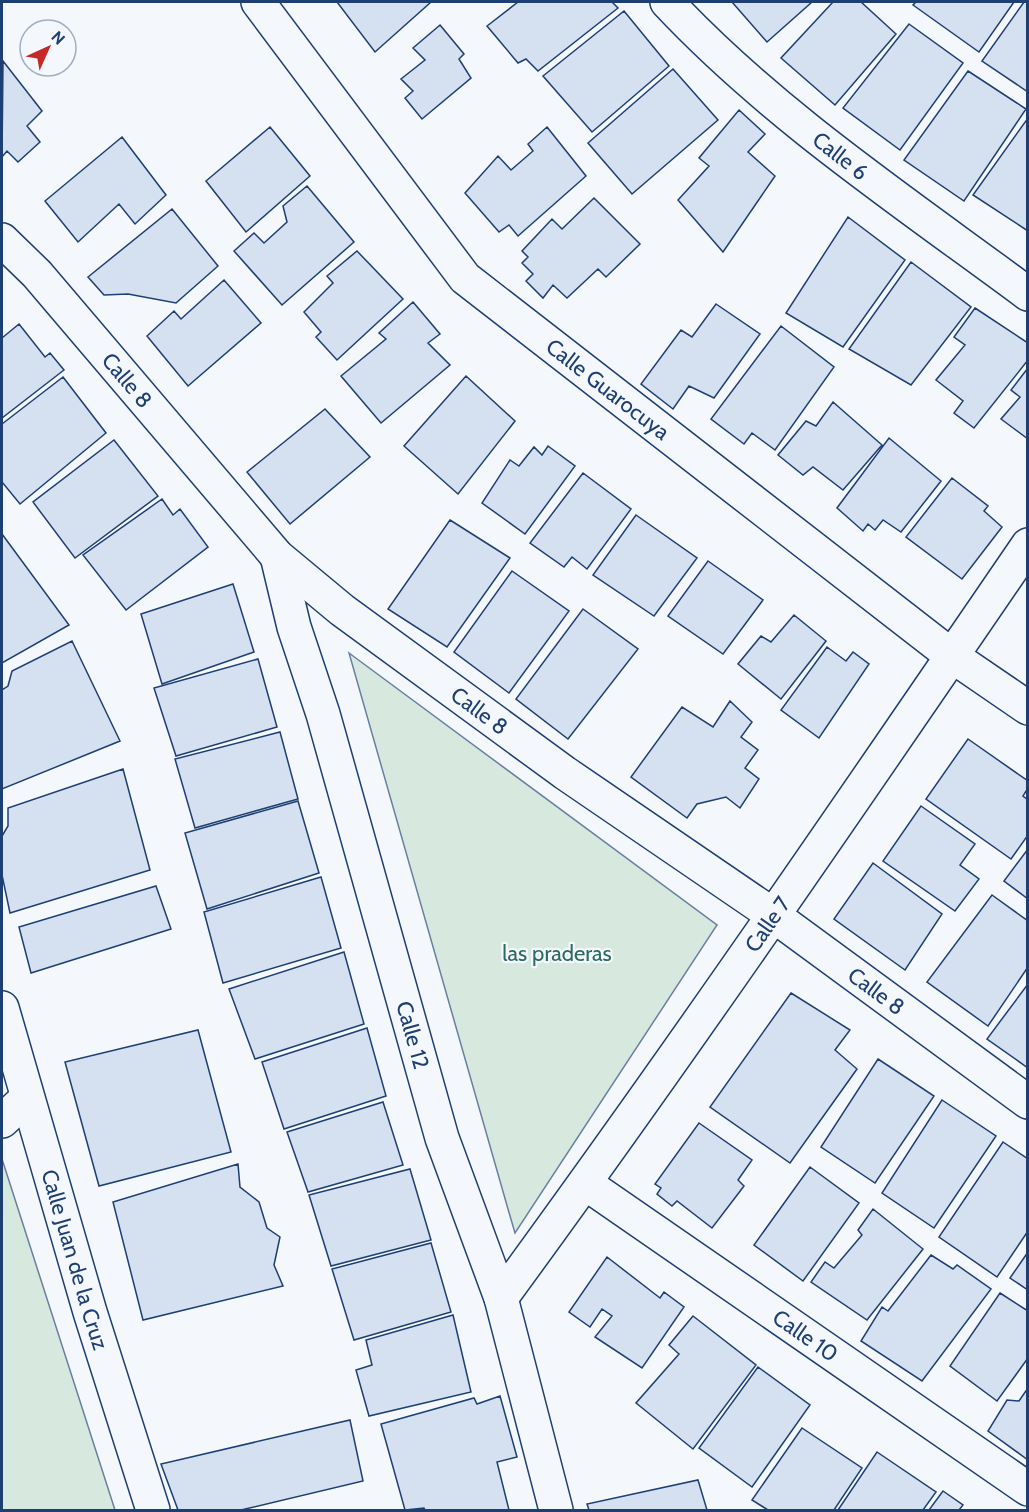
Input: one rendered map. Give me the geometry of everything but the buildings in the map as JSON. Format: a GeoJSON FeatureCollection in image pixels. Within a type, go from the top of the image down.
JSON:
{"type":"FeatureCollection","features":[{"type":"Feature","properties":{"kind":"street","name":"Calle Guarocuya"},"geometry":{"type":"LineString","coordinates":[[258,2],[465,278],[952,656],[1028,708]]}},
{"type":"Feature","properties":{"kind":"street","name":"Calle 6"},"geometry":{"type":"LineString","coordinates":[[667,2],[701,38],[804,128],[1028,294]]}},
{"type":"Feature","properties":{"kind":"street","name":"Calle 8"},"geometry":{"type":"LineString","coordinates":[[2,240],[37,274],[277,556],[342,610],[565,773],[773,915],[1028,1102]]}},
{"type":"Feature","properties":{"kind":"street","name":"Calle 7"},"geometry":{"type":"LineString","coordinates":[[501,1298],[585,1183],[773,915],[1028,545]]}},
{"type":"Feature","properties":{"kind":"street","name":"Calle 12"},"geometry":{"type":"LineString","coordinates":[[277,556],[294,627],[323,714],[442,1138],[501,1298],[556,1510]]}},
{"type":"Feature","properties":{"kind":"street","name":"Calle Juan de la Cruz"},"geometry":{"type":"LineString","coordinates":[[2,1008],[27,1098],[153,1510]]}},
{"type":"Feature","properties":{"kind":"street"},"geometry":{"type":"LineString","coordinates":[[2,1121],[27,1098]]}},
{"type":"Feature","properties":{"kind":"street","name":"Calle 10"},"geometry":{"type":"LineString","coordinates":[[585,1183],[1028,1489]]}},
{"type":"Feature","properties":{"kind":"green space","name":"las praderas"},"geometry":{"type":"Polygon","coordinates":[[[349,653],[717,925],[515,1233],[508,1209],[349,653]]]}},
{"type":"Feature","properties":{"kind":"green space"},"geometry":{"type":"Polygon","coordinates":[[[2,1159],[115,1510],[2,1510],[2,1159]]]}}]}
